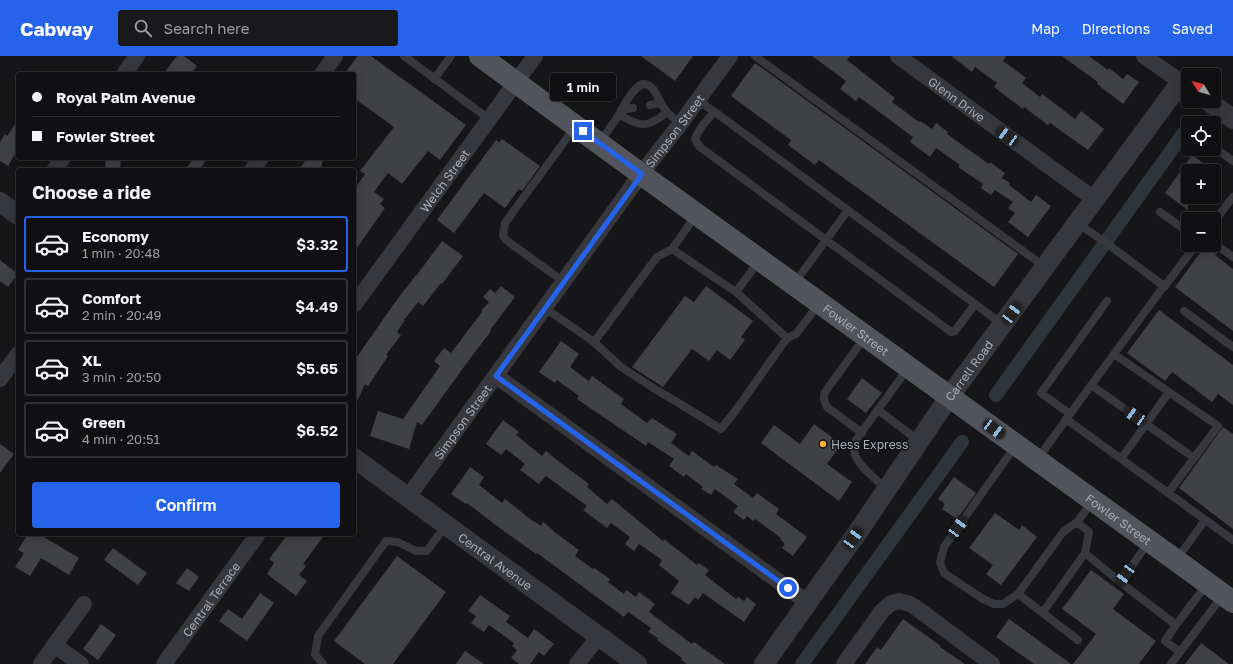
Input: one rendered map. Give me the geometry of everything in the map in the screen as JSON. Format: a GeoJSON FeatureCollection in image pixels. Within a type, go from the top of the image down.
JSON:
{"type":"FeatureCollection","features":[{"type":"Feature","properties":{"kind":"main road","name":"Fowler Street"},"geometry":{"type":"LineString","coordinates":[[480,56],[1221,593]]}},
{"type":"Feature","properties":{"kind":"street"},"geometry":{"type":"LineString","coordinates":[[125,72],[137,56]]}},
{"type":"Feature","properties":{"kind":"street"},"geometry":{"type":"LineString","coordinates":[[323,72],[335,56]]}},
{"type":"Feature","properties":{"kind":"street","name":"Welch Street"},"geometry":{"type":"LineString","coordinates":[[356,302],[535,56]]}},
{"type":"Feature","properties":{"kind":"street","name":"Simpson Street"},"geometry":{"type":"LineString","coordinates":[[408,497],[642,174],[730,56]]}},
{"type":"Feature","properties":{"kind":"street","name":"Glenn Drive"},"geometry":{"type":"LineString","coordinates":[[898,56],[1094,199]]}},
{"type":"Feature","properties":{"kind":"street"},"geometry":{"type":"LineString","coordinates":[[1144,56],[1181,82]]}},
{"type":"Feature","properties":{"kind":"street","name":"Carrell Road"},"geometry":{"type":"LineString","coordinates":[[764,664],[949,397],[1094,199],[1181,90]]}},
{"type":"Feature","properties":{"kind":"street"},"geometry":{"type":"LineString","coordinates":[[1218,108],[1233,119]]}},
{"type":"Feature","properties":{"kind":"street"},"geometry":{"type":"LineString","coordinates":[[0,202],[16,214]]}},
{"type":"Feature","properties":{"kind":"street"},"geometry":{"type":"LineString","coordinates":[[0,379],[16,357]]}},
{"type":"Feature","properties":{"kind":"street"},"geometry":{"type":"LineString","coordinates":[[496,376],[808,602]]}},
{"type":"Feature","properties":{"kind":"street","name":"Central Avenue"},"geometry":{"type":"LineString","coordinates":[[356,459],[636,664]]}},
{"type":"Feature","properties":{"kind":"street","name":"Central Terrace"},"geometry":{"type":"LineString","coordinates":[[164,664],[257,536]]}},
{"type":"Feature","properties":{"kind":"street"},"geometry":{"type":"LineString","coordinates":[[844,664],[882,611],[890,604],[899,601],[915,607],[992,664]]}},
{"type":"Feature","properties":{"kind":"street"},"geometry":{"type":"LineString","coordinates":[[41,664],[84,604]]}},
{"type":"Feature","properties":{"kind":"street"},"geometry":{"type":"LineString","coordinates":[[577,664],[598,636]]}},
{"type":"Feature","properties":{"kind":"street"},"geometry":{"type":"LineString","coordinates":[[54,645],[81,664]]}},
{"type":"Feature","properties":{"kind":"lane"},"geometry":{"type":"LineString","coordinates":[[404,56],[489,119]]}},
{"type":"Feature","properties":{"kind":"lane"},"geometry":{"type":"LineString","coordinates":[[434,79],[451,56]]}},
{"type":"Feature","properties":{"kind":"lane"},"geometry":{"type":"LineString","coordinates":[[755,56],[1045,267]]}},
{"type":"Feature","properties":{"kind":"lane"},"geometry":{"type":"LineString","coordinates":[[599,143],[631,94],[642,84],[650,85],[667,112],[681,122]]}},
{"type":"Feature","properties":{"kind":"lane"},"geometry":{"type":"LineString","coordinates":[[698,100],[1003,324]]}},
{"type":"Feature","properties":{"kind":"lane"},"geometry":{"type":"LineString","coordinates":[[650,105],[660,103]]}},
{"type":"Feature","properties":{"kind":"lane"},"geometry":{"type":"LineString","coordinates":[[620,112],[633,108]]}},
{"type":"Feature","properties":{"kind":"lane"},"geometry":{"type":"LineString","coordinates":[[620,112],[633,123],[642,124],[657,120],[667,112]]}},
{"type":"Feature","properties":{"kind":"lane"},"geometry":{"type":"LineString","coordinates":[[714,112],[702,126],[695,138],[700,147],[951,332],[955,331],[975,304]]}},
{"type":"Feature","properties":{"kind":"lane"},"geometry":{"type":"LineString","coordinates":[[564,282],[506,240],[503,234],[504,223],[576,126]]}},
{"type":"Feature","properties":{"kind":"lane"},"geometry":{"type":"LineString","coordinates":[[1221,152],[1233,161]]}},
{"type":"Feature","properties":{"kind":"lane"},"geometry":{"type":"LineString","coordinates":[[1221,215],[1230,206],[1233,197]]}},
{"type":"Feature","properties":{"kind":"lane"},"geometry":{"type":"LineString","coordinates":[[794,285],[848,210]]}},
{"type":"Feature","properties":{"kind":"lane"},"geometry":{"type":"LineString","coordinates":[[1160,212],[1181,227]]}},
{"type":"Feature","properties":{"kind":"lane"},"geometry":{"type":"LineString","coordinates":[[594,342],[657,257],[672,249],[696,214]]}},
{"type":"Feature","properties":{"kind":"lane"},"geometry":{"type":"LineString","coordinates":[[1077,223],[1105,242],[1164,287]]}},
{"type":"Feature","properties":{"kind":"lane"},"geometry":{"type":"LineString","coordinates":[[1221,248],[1233,257]]}},
{"type":"Feature","properties":{"kind":"lane"},"geometry":{"type":"LineString","coordinates":[[672,249],[736,292],[787,338]]}},
{"type":"Feature","properties":{"kind":"lane"},"geometry":{"type":"LineString","coordinates":[[1037,460],[1068,416],[1191,252]]}},
{"type":"Feature","properties":{"kind":"lane"},"geometry":{"type":"LineString","coordinates":[[736,292],[760,260]]}},
{"type":"Feature","properties":{"kind":"lane"},"geometry":{"type":"LineString","coordinates":[[1107,301],[1040,393],[1121,459],[1233,540]]}},
{"type":"Feature","properties":{"kind":"lane"},"geometry":{"type":"LineString","coordinates":[[545,308],[594,342],[627,370],[721,430],[787,338],[796,334],[819,303]]}},
{"type":"Feature","properties":{"kind":"lane"},"geometry":{"type":"LineString","coordinates":[[1184,311],[1233,347]]}},
{"type":"Feature","properties":{"kind":"lane"},"geometry":{"type":"LineString","coordinates":[[862,433],[827,407],[824,402],[824,397],[825,392],[865,336]]}},
{"type":"Feature","properties":{"kind":"lane"},"geometry":{"type":"LineString","coordinates":[[1114,354],[1218,426],[1168,493]]}},
{"type":"Feature","properties":{"kind":"lane"},"geometry":{"type":"LineString","coordinates":[[886,490],[860,464],[854,449],[856,440],[908,367]]}},
{"type":"Feature","properties":{"kind":"lane"},"geometry":{"type":"LineString","coordinates":[[1091,385],[1194,458]]}},
{"type":"Feature","properties":{"kind":"lane"},"geometry":{"type":"LineString","coordinates":[[1121,459],[1169,392]]}},
{"type":"Feature","properties":{"kind":"lane"},"geometry":{"type":"LineString","coordinates":[[878,410],[919,441]]}},
{"type":"Feature","properties":{"kind":"lane"},"geometry":{"type":"LineString","coordinates":[[1016,445],[944,547],[940,562],[944,573],[983,599],[994,604],[1003,604],[1018,594],[1063,532],[1077,522],[1094,500]]}},
{"type":"Feature","properties":{"kind":"lane"},"geometry":{"type":"LineString","coordinates":[[1176,560],[1205,520]]}},
{"type":"Feature","properties":{"kind":"lane"},"geometry":{"type":"LineString","coordinates":[[1043,612],[1085,553],[1088,532],[1077,522]]}},
{"type":"Feature","properties":{"kind":"lane"},"geometry":{"type":"LineString","coordinates":[[323,664],[315,655],[318,636],[386,541],[398,542],[416,551],[427,551],[446,525]]}},
{"type":"Feature","properties":{"kind":"lane"},"geometry":{"type":"LineString","coordinates":[[1120,582],[1150,541]]}},
{"type":"Feature","properties":{"kind":"lane"},"geometry":{"type":"LineString","coordinates":[[1085,553],[1176,625]]}},
{"type":"Feature","properties":{"kind":"lane"},"geometry":{"type":"LineString","coordinates":[[1180,652],[1165,641],[1176,625],[1221,593]]}},
{"type":"Feature","properties":{"kind":"lane"},"geometry":{"type":"LineString","coordinates":[[1171,664],[1221,593]]}},
{"type":"Feature","properties":{"kind":"lane"},"geometry":{"type":"LineString","coordinates":[[1018,594],[1078,640]]}},
{"type":"Feature","properties":{"kind":"building"},"geometry":{"type":"Polygon","coordinates":[[[177,56],[184,56],[197,66],[192,72],[165,72],[177,56]]]}},
{"type":"Feature","properties":{"kind":"building"},"geometry":{"type":"Polygon","coordinates":[[[358,56],[371,56],[466,125],[440,160],[428,151],[402,184],[388,173],[374,192],[384,199],[380,204],[385,208],[356,249],[356,187],[365,174],[360,171],[394,127],[356,99],[356,72],[346,72],[358,56]]]}},
{"type":"Feature","properties":{"kind":"building"},"geometry":{"type":"Polygon","coordinates":[[[641,56],[693,56],[675,81],[641,56]]]}},
{"type":"Feature","properties":{"kind":"building"},"geometry":{"type":"Polygon","coordinates":[[[812,56],[850,56],[847,60],[895,98],[892,102],[919,122],[920,121],[932,129],[936,123],[948,132],[947,134],[989,164],[990,162],[1005,173],[1002,178],[1010,183],[1009,185],[1031,202],[1036,195],[1051,206],[1028,237],[1008,222],[1015,213],[1008,208],[1013,202],[995,190],[991,195],[981,188],[983,184],[958,167],[960,165],[936,148],[930,157],[910,142],[913,137],[859,97],[856,101],[840,89],[846,81],[812,56]]]}},
{"type":"Feature","properties":{"kind":"building"},"geometry":{"type":"Polygon","coordinates":[[[951,56],[1006,56],[1003,61],[1026,78],[1022,83],[1040,97],[1042,94],[1075,119],[1081,111],[1104,129],[1088,150],[1050,123],[1048,125],[1024,107],[1023,109],[994,87],[997,83],[975,67],[972,72],[951,56]]]}},
{"type":"Feature","properties":{"kind":"building"},"geometry":{"type":"Polygon","coordinates":[[[1062,56],[1089,56],[1108,70],[1109,68],[1123,79],[1127,74],[1139,82],[1123,104],[1097,84],[1098,82],[1062,56]]]}},
{"type":"Feature","properties":{"kind":"building"},"geometry":{"type":"Polygon","coordinates":[[[755,63],[1018,254],[994,287],[819,160],[815,165],[788,145],[791,140],[731,96],[755,63]]]}},
{"type":"Feature","properties":{"kind":"building"},"geometry":{"type":"Polygon","coordinates":[[[16,123],[16,152],[8,166],[0,161],[0,142],[5,134],[7,136],[16,123]]]}},
{"type":"Feature","properties":{"kind":"building"},"geometry":{"type":"Polygon","coordinates":[[[502,139],[540,166],[522,191],[519,189],[505,208],[484,193],[454,233],[437,220],[496,140],[499,142],[502,139]]]}},
{"type":"Feature","properties":{"kind":"building"},"geometry":{"type":"Polygon","coordinates":[[[1191,156],[1193,156],[1204,164],[1186,164],[1191,156]]]}},
{"type":"Feature","properties":{"kind":"building"},"geometry":{"type":"Polygon","coordinates":[[[106,160],[121,160],[120,168],[105,168],[106,160]]]}},
{"type":"Feature","properties":{"kind":"building"},"geometry":{"type":"Polygon","coordinates":[[[192,160],[206,160],[200,168],[186,168],[192,160]]]}},
{"type":"Feature","properties":{"kind":"building"},"geometry":{"type":"Polygon","coordinates":[[[306,160],[323,160],[321,168],[300,168],[306,160]]]}},
{"type":"Feature","properties":{"kind":"building"},"geometry":{"type":"Polygon","coordinates":[[[1181,170],[1181,204],[1188,204],[1188,210],[1165,193],[1181,170]]]}},
{"type":"Feature","properties":{"kind":"building"},"geometry":{"type":"Polygon","coordinates":[[[442,241],[463,256],[423,306],[418,302],[404,320],[397,332],[401,335],[386,355],[388,356],[368,386],[365,384],[356,404],[356,358],[396,301],[442,241]]]}},
{"type":"Feature","properties":{"kind":"building"},"geometry":{"type":"Polygon","coordinates":[[[1201,252],[1217,253],[1215,255],[1233,269],[1233,331],[1175,287],[1201,252]]]}},
{"type":"Feature","properties":{"kind":"building"},"geometry":{"type":"Polygon","coordinates":[[[0,260],[16,272],[16,277],[8,287],[0,281],[0,260]]]}},
{"type":"Feature","properties":{"kind":"building"},"geometry":{"type":"Polygon","coordinates":[[[501,286],[515,297],[422,425],[417,422],[409,449],[370,436],[378,411],[403,419],[440,366],[434,361],[444,348],[451,353],[489,302],[483,297],[490,289],[495,293],[501,286]]]}},
{"type":"Feature","properties":{"kind":"building"},"geometry":{"type":"Polygon","coordinates":[[[706,286],[753,321],[741,337],[745,340],[730,360],[717,350],[709,361],[692,349],[663,387],[632,367],[685,296],[694,302],[706,286]]]}},
{"type":"Feature","properties":{"kind":"building"},"geometry":{"type":"Polygon","coordinates":[[[1159,310],[1233,365],[1233,405],[1218,394],[1212,402],[1172,372],[1165,381],[1127,353],[1159,310]]]}},
{"type":"Feature","properties":{"kind":"building"},"geometry":{"type":"Polygon","coordinates":[[[561,341],[579,354],[570,367],[589,381],[592,376],[624,399],[621,404],[647,423],[652,418],[677,434],[671,443],[689,456],[692,451],[714,467],[716,465],[738,479],[734,484],[753,498],[757,493],[779,509],[776,514],[807,537],[793,556],[782,548],[785,544],[780,539],[781,538],[755,519],[753,521],[747,516],[744,520],[733,512],[738,506],[715,489],[711,495],[701,489],[703,487],[686,474],[684,477],[669,466],[674,459],[648,442],[646,446],[577,399],[579,396],[557,380],[555,383],[539,372],[561,341]]]}},
{"type":"Feature","properties":{"kind":"building"},"geometry":{"type":"Polygon","coordinates":[[[862,378],[882,393],[866,413],[847,399],[862,378]]]}},
{"type":"Feature","properties":{"kind":"building"},"geometry":{"type":"Polygon","coordinates":[[[503,420],[519,432],[516,435],[542,456],[546,451],[589,484],[587,487],[607,504],[612,499],[663,541],[664,539],[697,565],[699,563],[709,570],[705,575],[736,599],[738,597],[744,601],[747,597],[756,604],[744,622],[703,593],[698,600],[695,597],[689,605],[671,593],[679,581],[659,565],[662,560],[639,544],[634,551],[625,544],[630,537],[611,523],[607,528],[583,510],[587,506],[546,476],[539,484],[520,470],[525,464],[506,449],[501,455],[486,444],[503,420]]]}},
{"type":"Feature","properties":{"kind":"building"},"geometry":{"type":"Polygon","coordinates":[[[814,424],[841,444],[827,464],[852,482],[839,501],[761,443],[774,425],[800,444],[814,424]]]}},
{"type":"Feature","properties":{"kind":"building"},"geometry":{"type":"Polygon","coordinates":[[[1223,427],[1233,434],[1233,529],[1179,488],[1223,427]]]}},
{"type":"Feature","properties":{"kind":"building"},"geometry":{"type":"Polygon","coordinates":[[[0,444],[14,454],[0,473],[0,444]]]}},
{"type":"Feature","properties":{"kind":"building"},"geometry":{"type":"Polygon","coordinates":[[[470,467],[484,477],[479,485],[502,503],[505,499],[534,522],[541,526],[543,522],[579,550],[575,556],[610,579],[608,582],[624,594],[626,590],[636,597],[639,592],[655,604],[649,612],[692,644],[694,642],[725,664],[687,664],[681,660],[682,658],[657,640],[658,638],[648,632],[651,628],[628,612],[624,617],[467,503],[466,504],[451,494],[470,467]]]}},
{"type":"Feature","properties":{"kind":"building"},"geometry":{"type":"Polygon","coordinates":[[[954,477],[976,493],[957,519],[942,509],[945,504],[938,499],[954,477]]]}},
{"type":"Feature","properties":{"kind":"building"},"geometry":{"type":"Polygon","coordinates":[[[995,513],[1019,530],[1022,525],[1037,537],[1001,585],[986,574],[993,565],[969,548],[995,513]]]}},
{"type":"Feature","properties":{"kind":"building"},"geometry":{"type":"Polygon","coordinates":[[[27,536],[42,536],[79,558],[69,575],[41,558],[30,576],[15,567],[24,553],[18,550],[27,536]]]}},
{"type":"Feature","properties":{"kind":"building"},"geometry":{"type":"Polygon","coordinates":[[[286,536],[324,536],[303,564],[306,566],[299,575],[307,581],[296,596],[267,574],[274,563],[269,559],[286,536]]]}},
{"type":"Feature","properties":{"kind":"building"},"geometry":{"type":"Polygon","coordinates":[[[113,548],[147,573],[138,585],[104,560],[113,548]]]}},
{"type":"Feature","properties":{"kind":"building"},"geometry":{"type":"Polygon","coordinates":[[[397,556],[446,592],[393,664],[365,664],[334,641],[397,556]]]}},
{"type":"Feature","properties":{"kind":"building"},"geometry":{"type":"Polygon","coordinates":[[[187,568],[199,577],[189,591],[176,583],[187,568]]]}},
{"type":"Feature","properties":{"kind":"building"},"geometry":{"type":"Polygon","coordinates":[[[1091,570],[1124,594],[1113,609],[1156,641],[1139,664],[1073,664],[1096,634],[1062,609],[1091,570]]]}},
{"type":"Feature","properties":{"kind":"building"},"geometry":{"type":"Polygon","coordinates":[[[260,593],[274,603],[247,641],[219,621],[228,609],[242,619],[260,593]]]}},
{"type":"Feature","properties":{"kind":"building"},"geometry":{"type":"Polygon","coordinates":[[[480,595],[510,616],[506,622],[528,638],[534,629],[554,644],[544,656],[539,652],[530,664],[519,664],[511,658],[517,650],[512,646],[514,643],[489,625],[484,632],[471,623],[476,616],[468,611],[480,595]]]}},
{"type":"Feature","properties":{"kind":"building"},"geometry":{"type":"Polygon","coordinates":[[[903,619],[965,664],[865,664],[877,647],[881,650],[903,619]]]}},
{"type":"Feature","properties":{"kind":"building"},"geometry":{"type":"Polygon","coordinates":[[[1009,619],[1071,664],[1034,664],[996,637],[1009,619]]]}},
{"type":"Feature","properties":{"kind":"building"},"geometry":{"type":"Polygon","coordinates":[[[101,624],[116,635],[98,660],[83,649],[101,624]]]}},
{"type":"Feature","properties":{"kind":"building"},"geometry":{"type":"Polygon","coordinates":[[[1201,643],[1229,664],[1185,664],[1201,643]]]}},
{"type":"Feature","properties":{"kind":"building"},"geometry":{"type":"Polygon","coordinates":[[[465,651],[484,664],[456,664],[465,651]]]}},
{"type":"Feature","properties":{"kind":"waterway"},"geometry":{"type":"LineString","coordinates":[[996,395],[1181,137]]}},
{"type":"Feature","properties":{"kind":"waterway"},"geometry":{"type":"LineString","coordinates":[[802,664],[962,442]]}},
{"type":"Feature","properties":{"kind":"place","name":"Hess Express"},"geometry":{"type":"Point","coordinates":[823,444]}},
{"type":"Feature","properties":{"kind":"route"},"geometry":{"type":"LineString","coordinates":[[583,131],[642,174],[496,376],[788,588]]}}]}
